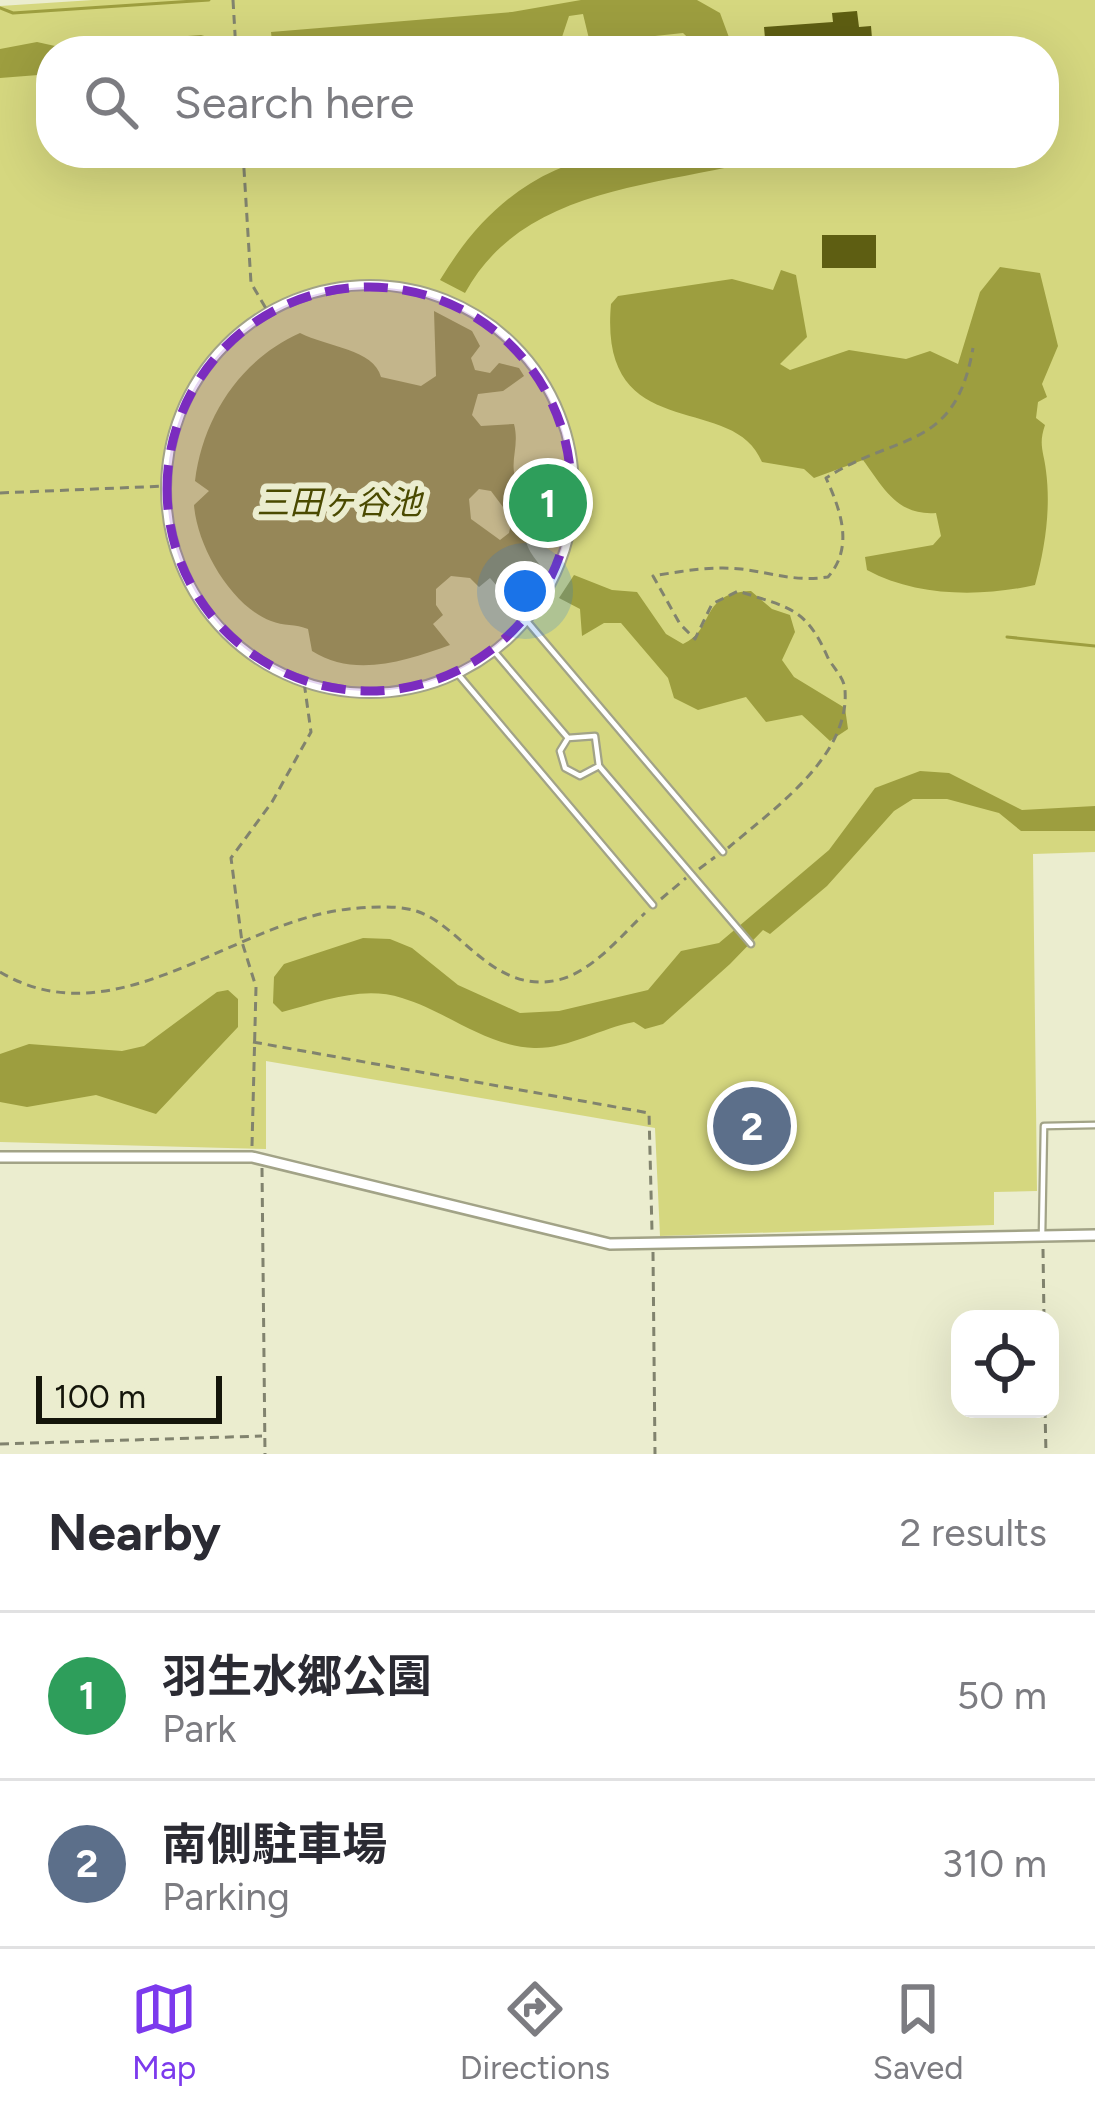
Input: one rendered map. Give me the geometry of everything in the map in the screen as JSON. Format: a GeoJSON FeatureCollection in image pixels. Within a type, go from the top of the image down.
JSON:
{"type":"FeatureCollection","features":[{"type":"Feature","properties":{"kind":"street"},"geometry":{"type":"LineString","coordinates":[[406,288],[479,316],[527,357],[560,411],[574,473],[569,536],[559,566],[526,620],[494,651],[457,674],[428,685],[366,693],[304,682],[253,657],[194,595],[172,543],[165,486],[172,434],[193,385],[226,344],[268,312],[327,289],[406,288]]}},
{"type":"Feature","properties":{"kind":"street"},"geometry":{"type":"LineString","coordinates":[[0,1157],[257,1158],[610,1244],[1095,1235]]}},
{"type":"Feature","properties":{"kind":"lane"},"geometry":{"type":"LineString","coordinates":[[526,620],[723,852]]}},
{"type":"Feature","properties":{"kind":"lane"},"geometry":{"type":"LineString","coordinates":[[494,651],[568,738]]}},
{"type":"Feature","properties":{"kind":"lane"},"geometry":{"type":"LineString","coordinates":[[457,674],[653,905]]}},
{"type":"Feature","properties":{"kind":"lane"},"geometry":{"type":"LineString","coordinates":[[568,738],[595,736],[599,766],[752,944]]}},
{"type":"Feature","properties":{"kind":"lane"},"geometry":{"type":"LineString","coordinates":[[568,738],[560,751],[566,768],[580,776],[599,766]]}},
{"type":"Feature","properties":{"kind":"lane"},"geometry":{"type":"LineString","coordinates":[[1042,1236],[1044,1126],[1095,1125]]}},
{"type":"Feature","properties":{"kind":"path"},"geometry":{"type":"LineString","coordinates":[[233,0],[235,36]]}},
{"type":"Feature","properties":{"kind":"path"},"geometry":{"type":"LineString","coordinates":[[244,168],[251,284],[268,312]]}},
{"type":"Feature","properties":{"kind":"path"},"geometry":{"type":"LineString","coordinates":[[0,972],[25,987],[63,994],[117,988],[158,979],[300,919],[348,909],[417,910],[479,959],[517,977],[558,980],[596,960],[653,905],[782,803],[823,756],[844,708],[845,683],[816,625],[780,604],[738,591],[712,604],[695,639],[680,624],[653,576],[743,569],[795,582],[827,578],[839,564],[844,541],[826,478],[861,455],[924,436],[947,415],[967,380],[973,348]]}},
{"type":"Feature","properties":{"kind":"path"},"geometry":{"type":"LineString","coordinates":[[0,493],[165,486]]}},
{"type":"Feature","properties":{"kind":"path"},"geometry":{"type":"LineString","coordinates":[[265,1454],[253,1042],[256,987],[242,942],[231,859],[272,802],[311,731],[304,682]]}},
{"type":"Feature","properties":{"kind":"path"},"geometry":{"type":"LineString","coordinates":[[253,1042],[649,1113],[656,1454]]}},
{"type":"Feature","properties":{"kind":"path"},"geometry":{"type":"LineString","coordinates":[[1042,1236],[1044,1310]]}},
{"type":"Feature","properties":{"kind":"path"},"geometry":{"type":"LineString","coordinates":[[1045,1418],[1046,1454]]}},
{"type":"Feature","properties":{"kind":"path"},"geometry":{"type":"LineString","coordinates":[[0,1444],[265,1436]]}},
{"type":"Feature","properties":{"kind":"highlighted area"},"geometry":{"type":"Polygon","coordinates":[[[327,289],[421,291],[479,316],[545,383],[574,473],[569,536],[526,620],[457,673],[397,691],[304,682],[253,657],[194,595],[166,515],[172,434],[208,364],[268,312],[327,289]]]}},
{"type":"Feature","properties":{"kind":"green space"},"geometry":{"type":"Polygon","coordinates":[[[93,0],[1095,0],[1095,852],[1033,854],[1037,1191],[994,1192],[994,1225],[660,1236],[655,1128],[266,1061],[266,1149],[0,1142],[0,6],[93,0]]]}},
{"type":"Feature","properties":{"kind":"water"},"geometry":{"type":"Polygon","coordinates":[[[581,0],[697,0],[720,13],[728,36],[588,36],[583,14],[569,16],[562,36],[271,36],[271,32],[512,12],[581,0]]]}},
{"type":"Feature","properties":{"kind":"water"},"geometry":{"type":"Polygon","coordinates":[[[36,42],[36,75],[0,78],[0,49],[36,42]]]}},
{"type":"Feature","properties":{"kind":"water"},"geometry":{"type":"Polygon","coordinates":[[[724,168],[580,201],[515,235],[465,293],[440,280],[491,214],[557,170],[724,168]]]}},
{"type":"Feature","properties":{"kind":"water"},"geometry":{"type":"Polygon","coordinates":[[[1000,267],[1040,273],[1058,346],[1042,384],[1047,397],[1038,402],[1036,418],[1045,425],[1042,443],[1048,500],[1035,585],[950,592],[907,585],[867,570],[865,557],[933,545],[941,536],[936,513],[901,505],[863,460],[814,478],[804,469],[762,462],[747,440],[724,427],[645,398],[625,379],[613,349],[611,304],[618,296],[732,279],[773,290],[781,270],[796,275],[807,337],[780,364],[790,370],[849,350],[906,359],[930,351],[958,364],[980,292],[1000,267]]]}},
{"type":"Feature","properties":{"kind":"water","name":"三田ヶ谷池"},"geometry":{"type":"Polygon","coordinates":[[[434,311],[472,331],[480,346],[471,358],[475,370],[490,373],[499,363],[519,368],[524,376],[503,391],[478,394],[472,415],[481,426],[514,424],[514,472],[532,498],[526,541],[544,570],[533,589],[504,594],[490,578],[479,587],[470,578],[451,576],[436,589],[436,605],[443,615],[433,624],[450,645],[380,664],[328,659],[312,651],[308,629],[271,621],[243,602],[209,556],[194,505],[209,491],[195,481],[206,435],[243,375],[279,344],[300,333],[359,354],[381,377],[421,386],[436,376],[434,311]],[[479,489],[469,499],[471,519],[500,540],[509,533],[512,519],[491,491],[479,489]]]}},
{"type":"Feature","properties":{"kind":"water"},"geometry":{"type":"Polygon","coordinates":[[[574,575],[612,590],[637,592],[666,634],[683,644],[700,630],[723,598],[751,591],[772,609],[790,615],[795,632],[782,660],[794,677],[845,708],[848,729],[830,741],[802,715],[766,722],[746,697],[698,710],[674,698],[668,678],[621,623],[604,623],[582,636],[580,609],[559,598],[574,575]]]}},
{"type":"Feature","properties":{"kind":"water"},"geometry":{"type":"Polygon","coordinates":[[[920,771],[949,773],[1022,810],[1095,806],[1095,831],[1021,831],[999,813],[947,799],[913,799],[894,811],[827,886],[770,934],[763,930],[663,1024],[645,1029],[634,1022],[534,1048],[482,1035],[387,994],[342,996],[282,1012],[273,1003],[274,977],[284,964],[363,938],[390,939],[412,948],[458,985],[520,1013],[559,1011],[648,990],[681,951],[719,943],[829,850],[875,788],[920,771]]]}},
{"type":"Feature","properties":{"kind":"water"},"geometry":{"type":"Polygon","coordinates":[[[228,990],[238,999],[238,1027],[156,1114],[96,1095],[27,1107],[0,1102],[0,1054],[29,1044],[122,1051],[144,1046],[217,992],[228,990]]]}},
{"type":"Feature","properties":{"kind":"building"},"geometry":{"type":"Polygon","coordinates":[[[857,11],[859,27],[871,26],[872,36],[765,36],[764,27],[833,22],[832,13],[857,11]]]}},
{"type":"Feature","properties":{"kind":"building"},"geometry":{"type":"Polygon","coordinates":[[[822,235],[876,235],[876,268],[822,268],[822,235]]]}},
{"type":"Feature","properties":{"kind":"waterway"},"geometry":{"type":"LineString","coordinates":[[0,8],[13,13],[209,0]]}},
{"type":"Feature","properties":{"kind":"waterway"},"geometry":{"type":"LineString","coordinates":[[1007,637],[1095,646]]}},
{"type":"Feature","properties":{"kind":"place","name":"羽生水郷公園"},"geometry":{"type":"Point","coordinates":[548,503]}},
{"type":"Feature","properties":{"kind":"place","name":"南側駐車場"},"geometry":{"type":"Point","coordinates":[752,1126]}}]}
